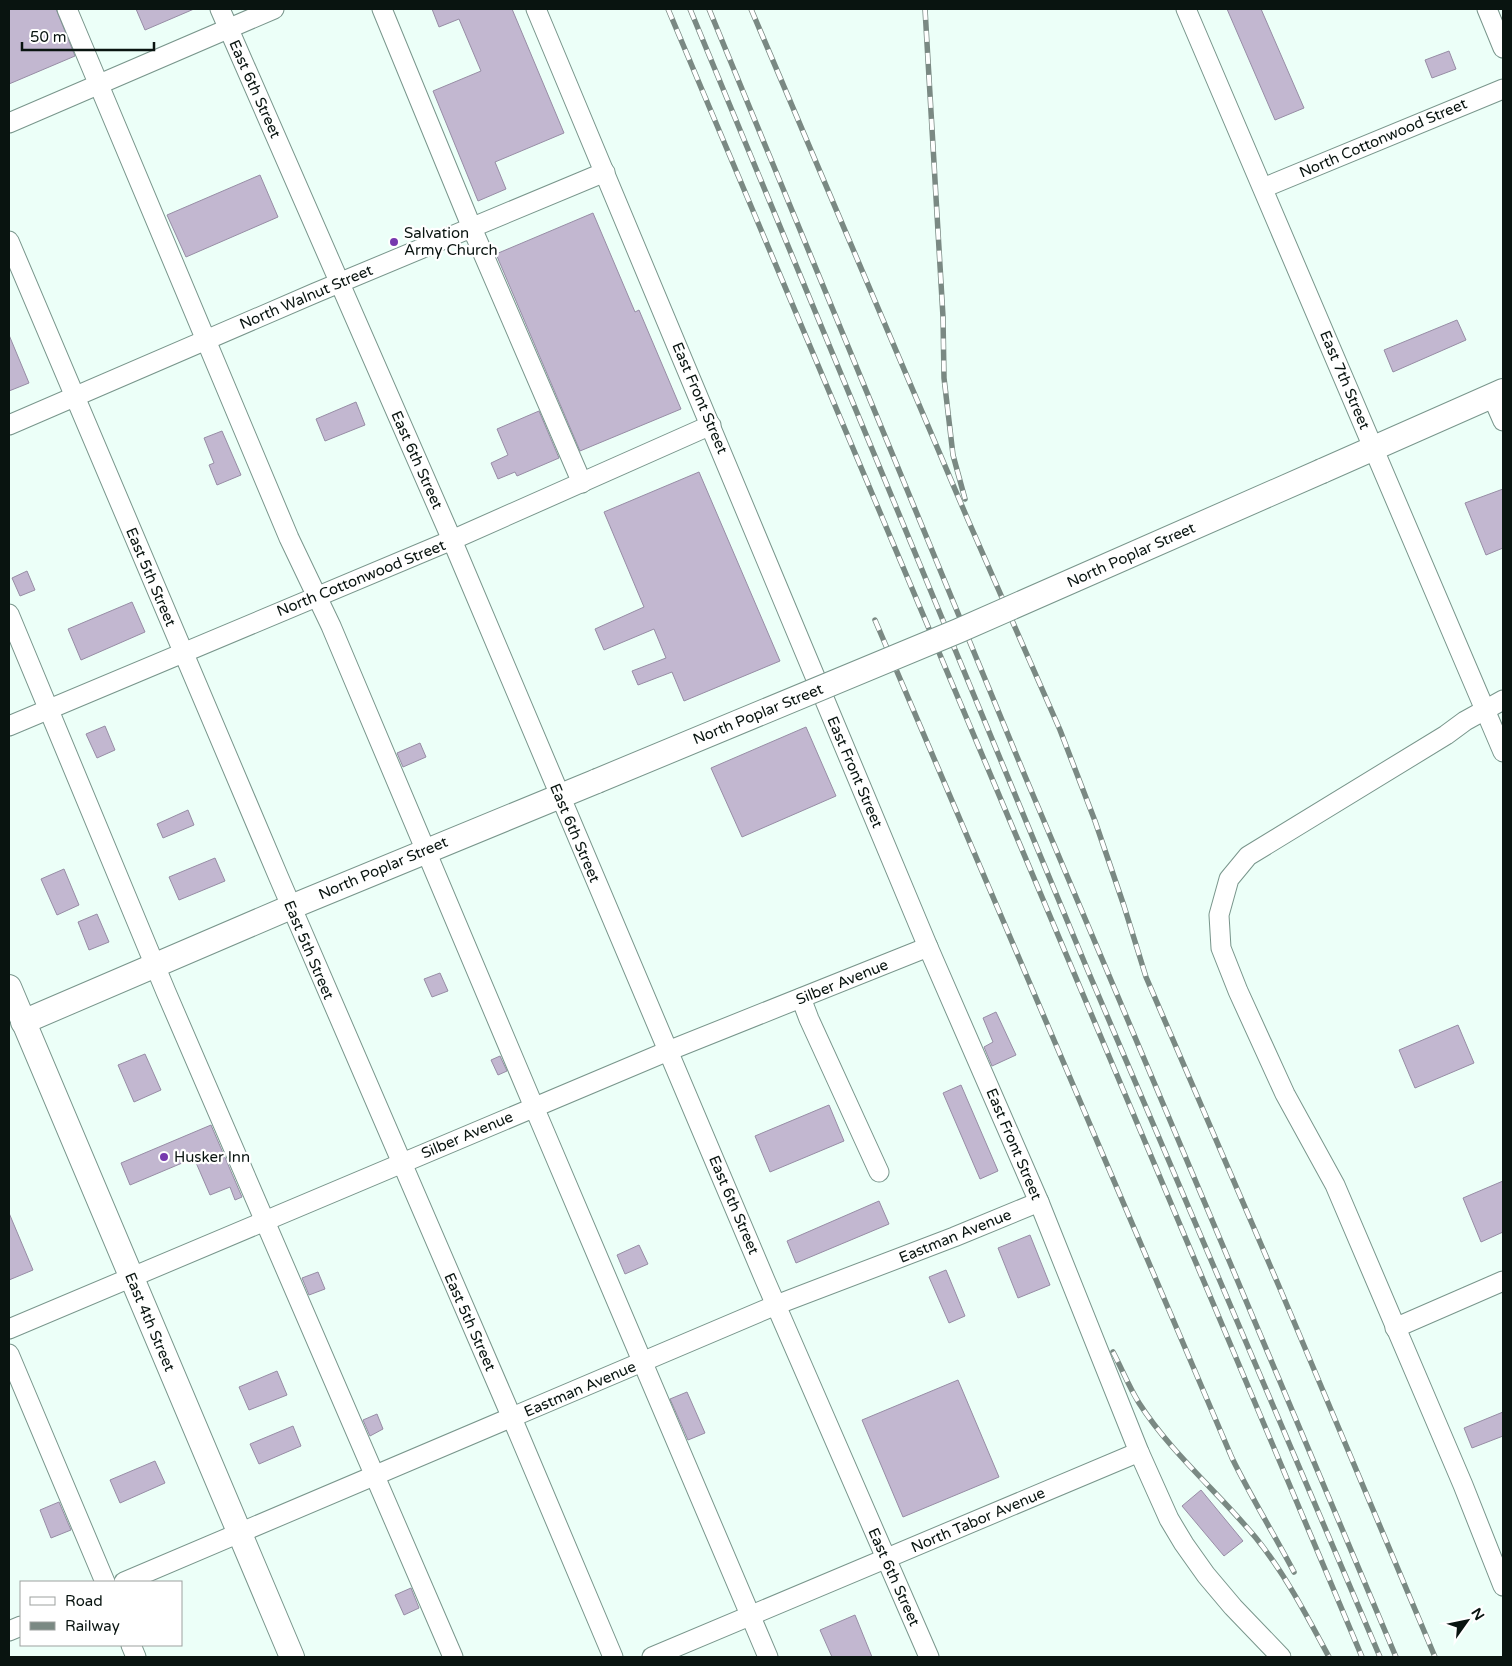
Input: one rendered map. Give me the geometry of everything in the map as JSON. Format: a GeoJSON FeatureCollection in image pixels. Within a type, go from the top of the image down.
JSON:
{"type":"FeatureCollection","features":[{"type":"Feature","properties":{"kind":"main road","name":"North Poplar Street"},"geometry":{"type":"LineString","coordinates":[[16,1025],[154,964],[425,850],[958,631],[1498,393]]}},
{"type":"Feature","properties":{"kind":"main road","name":"East 4th Street"},"geometry":{"type":"LineString","coordinates":[[9,987],[16,1025],[131,1278],[292,1657]]}},
{"type":"Feature","properties":{"kind":"street"},"geometry":{"type":"LineString","coordinates":[[67,9],[285,529],[331,626],[768,1657]]}},
{"type":"Feature","properties":{"kind":"street","name":"East 6th Street"},"geometry":{"type":"LineString","coordinates":[[220,9],[452,540],[776,1305],[929,1657]]}},
{"type":"Feature","properties":{"kind":"street"},"geometry":{"type":"LineString","coordinates":[[9,123],[274,9]]}},
{"type":"Feature","properties":{"kind":"street"},"geometry":{"type":"LineString","coordinates":[[382,9],[472,228],[582,483]]}},
{"type":"Feature","properties":{"kind":"street","name":"East Front Street"},"geometry":{"type":"LineString","coordinates":[[536,9],[928,947],[1039,1202],[1139,1452],[1170,1519],[1184,1544],[1206,1575],[1233,1607],[1281,1657]]}},
{"type":"Feature","properties":{"kind":"street","name":"East 7th Street"},"geometry":{"type":"LineString","coordinates":[[1186,9],[1503,752]]}},
{"type":"Feature","properties":{"kind":"street"},"geometry":{"type":"LineString","coordinates":[[1487,9],[1503,48]]}},
{"type":"Feature","properties":{"kind":"street","name":"North Cottonwood Street"},"geometry":{"type":"LineString","coordinates":[[1263,188],[1503,89]]}},
{"type":"Feature","properties":{"kind":"street","name":"North Walnut Street"},"geometry":{"type":"LineString","coordinates":[[9,425],[339,283],[605,172]]}},
{"type":"Feature","properties":{"kind":"street","name":"East 5th Street"},"geometry":{"type":"LineString","coordinates":[[9,241],[291,907],[512,1418],[612,1657]]}},
{"type":"Feature","properties":{"kind":"street"},"geometry":{"type":"LineString","coordinates":[[1498,393],[1503,421]]}},
{"type":"Feature","properties":{"kind":"street","name":"North Cottonwood Street"},"geometry":{"type":"LineString","coordinates":[[9,726],[452,540],[711,425]]}},
{"type":"Feature","properties":{"kind":"street"},"geometry":{"type":"LineString","coordinates":[[9,614],[154,964],[453,1657]]}},
{"type":"Feature","properties":{"kind":"street"},"geometry":{"type":"LineString","coordinates":[[1503,700],[1465,720],[1446,736],[1248,856],[1229,879],[1219,914],[1221,948],[1238,991],[1284,1094],[1334,1185],[1463,1485],[1503,1586]]}},
{"type":"Feature","properties":{"kind":"street","name":"Silber Avenue"},"geometry":{"type":"LineString","coordinates":[[9,1329],[668,1051],[928,947]]}},
{"type":"Feature","properties":{"kind":"street"},"geometry":{"type":"LineString","coordinates":[[801,998],[879,1172]]}},
{"type":"Feature","properties":{"kind":"street","name":"Eastman Avenue"},"geometry":{"type":"LineString","coordinates":[[126,1581],[776,1305],[954,1237],[1039,1202]]}},
{"type":"Feature","properties":{"kind":"street"},"geometry":{"type":"LineString","coordinates":[[1396,1328],[1503,1281]]}},
{"type":"Feature","properties":{"kind":"street"},"geometry":{"type":"LineString","coordinates":[[9,1354],[105,1581]]}},
{"type":"Feature","properties":{"kind":"street","name":"North Tabor Avenue"},"geometry":{"type":"LineString","coordinates":[[652,1657],[1139,1452]]}},
{"type":"Feature","properties":{"kind":"building"},"geometry":{"type":"Polygon","coordinates":[[[9,9],[56,9],[75,56],[9,84],[9,9]]]}},
{"type":"Feature","properties":{"kind":"building"},"geometry":{"type":"Polygon","coordinates":[[[136,9],[194,9],[145,30],[136,9]]]}},
{"type":"Feature","properties":{"kind":"building"},"geometry":{"type":"Polygon","coordinates":[[[432,9],[512,9],[564,133],[495,162],[506,189],[478,201],[433,91],[481,71],[459,19],[439,27],[432,9]]]}},
{"type":"Feature","properties":{"kind":"building"},"geometry":{"type":"Polygon","coordinates":[[[1227,9],[1261,9],[1304,108],[1275,120],[1227,9]]]}},
{"type":"Feature","properties":{"kind":"building"},"geometry":{"type":"Polygon","coordinates":[[[1449,51],[1456,69],[1432,78],[1425,60],[1449,51]]]}},
{"type":"Feature","properties":{"kind":"building"},"geometry":{"type":"Polygon","coordinates":[[[260,175],[278,217],[186,257],[167,215],[260,175]]]}},
{"type":"Feature","properties":{"kind":"building"},"geometry":{"type":"Polygon","coordinates":[[[593,213],[635,312],[639,310],[681,409],[580,451],[496,254],[593,213]]]}},
{"type":"Feature","properties":{"kind":"building"},"geometry":{"type":"Polygon","coordinates":[[[1457,320],[1466,340],[1393,372],[1384,350],[1457,320]]]}},
{"type":"Feature","properties":{"kind":"building"},"geometry":{"type":"Polygon","coordinates":[[[9,335],[29,383],[9,391],[9,335]]]}},
{"type":"Feature","properties":{"kind":"building"},"geometry":{"type":"Polygon","coordinates":[[[356,402],[365,425],[325,441],[316,419],[356,402]]]}},
{"type":"Feature","properties":{"kind":"building"},"geometry":{"type":"Polygon","coordinates":[[[539,411],[559,458],[517,476],[515,472],[498,479],[491,463],[508,455],[497,429],[539,411]]]}},
{"type":"Feature","properties":{"kind":"building"},"geometry":{"type":"Polygon","coordinates":[[[222,431],[241,475],[217,485],[209,465],[214,463],[204,438],[222,431]]]}},
{"type":"Feature","properties":{"kind":"building"},"geometry":{"type":"Polygon","coordinates":[[[699,472],[780,661],[684,701],[672,672],[638,685],[632,671],[666,658],[654,629],[604,650],[595,629],[644,607],[604,512],[699,472]]]}},
{"type":"Feature","properties":{"kind":"building"},"geometry":{"type":"Polygon","coordinates":[[[1503,489],[1503,548],[1486,555],[1465,503],[1503,489]]]}},
{"type":"Feature","properties":{"kind":"building"},"geometry":{"type":"Polygon","coordinates":[[[27,571],[35,590],[20,596],[12,578],[27,571]]]}},
{"type":"Feature","properties":{"kind":"building"},"geometry":{"type":"Polygon","coordinates":[[[132,602],[145,632],[81,660],[68,629],[132,602]]]}},
{"type":"Feature","properties":{"kind":"building"},"geometry":{"type":"Polygon","coordinates":[[[105,726],[115,750],[97,758],[86,734],[105,726]]]}},
{"type":"Feature","properties":{"kind":"building"},"geometry":{"type":"Polygon","coordinates":[[[806,727],[836,796],[742,837],[711,768],[806,727]]]}},
{"type":"Feature","properties":{"kind":"building"},"geometry":{"type":"Polygon","coordinates":[[[420,743],[426,757],[403,767],[397,753],[420,743]]]}},
{"type":"Feature","properties":{"kind":"building"},"geometry":{"type":"Polygon","coordinates":[[[188,810],[194,825],[163,838],[157,824],[188,810]]]}},
{"type":"Feature","properties":{"kind":"building"},"geometry":{"type":"Polygon","coordinates":[[[215,858],[225,881],[179,900],[169,877],[215,858]]]}},
{"type":"Feature","properties":{"kind":"building"},"geometry":{"type":"Polygon","coordinates":[[[64,869],[79,905],[57,915],[41,879],[64,869]]]}},
{"type":"Feature","properties":{"kind":"building"},"geometry":{"type":"Polygon","coordinates":[[[97,914],[109,942],[89,950],[78,922],[97,914]]]}},
{"type":"Feature","properties":{"kind":"building"},"geometry":{"type":"Polygon","coordinates":[[[440,973],[448,991],[432,997],[424,979],[440,973]]]}},
{"type":"Feature","properties":{"kind":"building"},"geometry":{"type":"Polygon","coordinates":[[[996,1012],[1016,1055],[992,1066],[984,1047],[993,1042],[983,1018],[996,1012]]]}},
{"type":"Feature","properties":{"kind":"building"},"geometry":{"type":"Polygon","coordinates":[[[1458,1025],[1474,1063],[1415,1088],[1399,1050],[1458,1025]]]}},
{"type":"Feature","properties":{"kind":"building"},"geometry":{"type":"Polygon","coordinates":[[[145,1054],[161,1090],[134,1102],[118,1065],[145,1054]]]}},
{"type":"Feature","properties":{"kind":"building"},"geometry":{"type":"Polygon","coordinates":[[[500,1056],[507,1071],[498,1075],[491,1060],[500,1056]]]}},
{"type":"Feature","properties":{"kind":"building"},"geometry":{"type":"Polygon","coordinates":[[[961,1085],[998,1171],[980,1179],[943,1093],[961,1085]]]}},
{"type":"Feature","properties":{"kind":"building"},"geometry":{"type":"Polygon","coordinates":[[[829,1105],[844,1141],[770,1172],[755,1136],[829,1105]]]}},
{"type":"Feature","properties":{"kind":"building","name":"Husker Inn"},"geometry":{"type":"Polygon","coordinates":[[[211,1125],[242,1197],[235,1200],[230,1187],[210,1195],[194,1158],[130,1185],[121,1163],[211,1125]]]}},
{"type":"Feature","properties":{"kind":"building"},"geometry":{"type":"Polygon","coordinates":[[[1503,1181],[1503,1232],[1481,1242],[1463,1198],[1503,1181]]]}},
{"type":"Feature","properties":{"kind":"building"},"geometry":{"type":"Polygon","coordinates":[[[879,1201],[889,1224],[796,1263],[787,1241],[879,1201]]]}},
{"type":"Feature","properties":{"kind":"building"},"geometry":{"type":"Polygon","coordinates":[[[9,1213],[33,1270],[9,1280],[9,1213]]]}},
{"type":"Feature","properties":{"kind":"building"},"geometry":{"type":"Polygon","coordinates":[[[1030,1235],[1050,1285],[1018,1298],[998,1248],[1030,1235]]]}},
{"type":"Feature","properties":{"kind":"building"},"geometry":{"type":"Polygon","coordinates":[[[639,1245],[648,1264],[625,1274],[617,1255],[639,1245]]]}},
{"type":"Feature","properties":{"kind":"building"},"geometry":{"type":"Polygon","coordinates":[[[946,1270],[965,1316],[949,1323],[929,1277],[946,1270]]]}},
{"type":"Feature","properties":{"kind":"building"},"geometry":{"type":"Polygon","coordinates":[[[318,1272],[325,1289],[309,1295],[302,1278],[318,1272]]]}},
{"type":"Feature","properties":{"kind":"building"},"geometry":{"type":"Polygon","coordinates":[[[277,1371],[287,1395],[249,1410],[239,1387],[277,1371]]]}},
{"type":"Feature","properties":{"kind":"building"},"geometry":{"type":"Polygon","coordinates":[[[958,1380],[999,1477],[903,1517],[862,1420],[958,1380]]]}},
{"type":"Feature","properties":{"kind":"building"},"geometry":{"type":"Polygon","coordinates":[[[687,1392],[705,1433],[688,1440],[670,1399],[687,1392]]]}},
{"type":"Feature","properties":{"kind":"building"},"geometry":{"type":"Polygon","coordinates":[[[1503,1412],[1503,1436],[1472,1448],[1464,1428],[1503,1412]]]}},
{"type":"Feature","properties":{"kind":"building"},"geometry":{"type":"Polygon","coordinates":[[[377,1414],[383,1429],[370,1436],[363,1420],[377,1414]]]}},
{"type":"Feature","properties":{"kind":"building"},"geometry":{"type":"Polygon","coordinates":[[[293,1426],[301,1446],[259,1464],[250,1444],[293,1426]]]}},
{"type":"Feature","properties":{"kind":"building"},"geometry":{"type":"Polygon","coordinates":[[[155,1461],[165,1483],[120,1503],[110,1480],[155,1461]]]}},
{"type":"Feature","properties":{"kind":"building"},"geometry":{"type":"Polygon","coordinates":[[[1201,1490],[1243,1541],[1224,1556],[1182,1506],[1201,1490]]]}},
{"type":"Feature","properties":{"kind":"building"},"geometry":{"type":"Polygon","coordinates":[[[59,1502],[71,1530],[51,1538],[40,1510],[59,1502]]]}},
{"type":"Feature","properties":{"kind":"building"},"geometry":{"type":"Polygon","coordinates":[[[411,1588],[419,1608],[404,1615],[395,1595],[411,1588]]]}},
{"type":"Feature","properties":{"kind":"building"},"geometry":{"type":"Polygon","coordinates":[[[855,1615],[872,1657],[832,1657],[820,1630],[855,1615]]]}},
{"type":"Feature","properties":{"kind":"railway"},"geometry":{"type":"LineString","coordinates":[[668,9],[1362,1657]]}},
{"type":"Feature","properties":{"kind":"railway"},"geometry":{"type":"LineString","coordinates":[[690,9],[1088,971],[1380,1657]]}},
{"type":"Feature","properties":{"kind":"railway"},"geometry":{"type":"LineString","coordinates":[[709,9],[1025,776],[1396,1657]]}},
{"type":"Feature","properties":{"kind":"railway"},"geometry":{"type":"LineString","coordinates":[[751,9],[968,520],[1060,730],[1095,821],[1146,977],[1435,1657]]}},
{"type":"Feature","properties":{"kind":"railway"},"geometry":{"type":"LineString","coordinates":[[925,9],[943,317],[944,378],[953,455],[965,499]]}},
{"type":"Feature","properties":{"kind":"railway"},"geometry":{"type":"LineString","coordinates":[[875,620],[1232,1458],[1294,1572]]}},
{"type":"Feature","properties":{"kind":"railway"},"geometry":{"type":"LineString","coordinates":[[1113,1352],[1135,1397],[1165,1439],[1256,1538],[1277,1566],[1329,1657]]}},
{"type":"Feature","properties":{"kind":"place","name":"Salvation Army Church"},"geometry":{"type":"Point","coordinates":[394,242]}},
{"type":"Feature","properties":{"kind":"place","name":"Husker Inn"},"geometry":{"type":"Point","coordinates":[164,1157]}}]}
